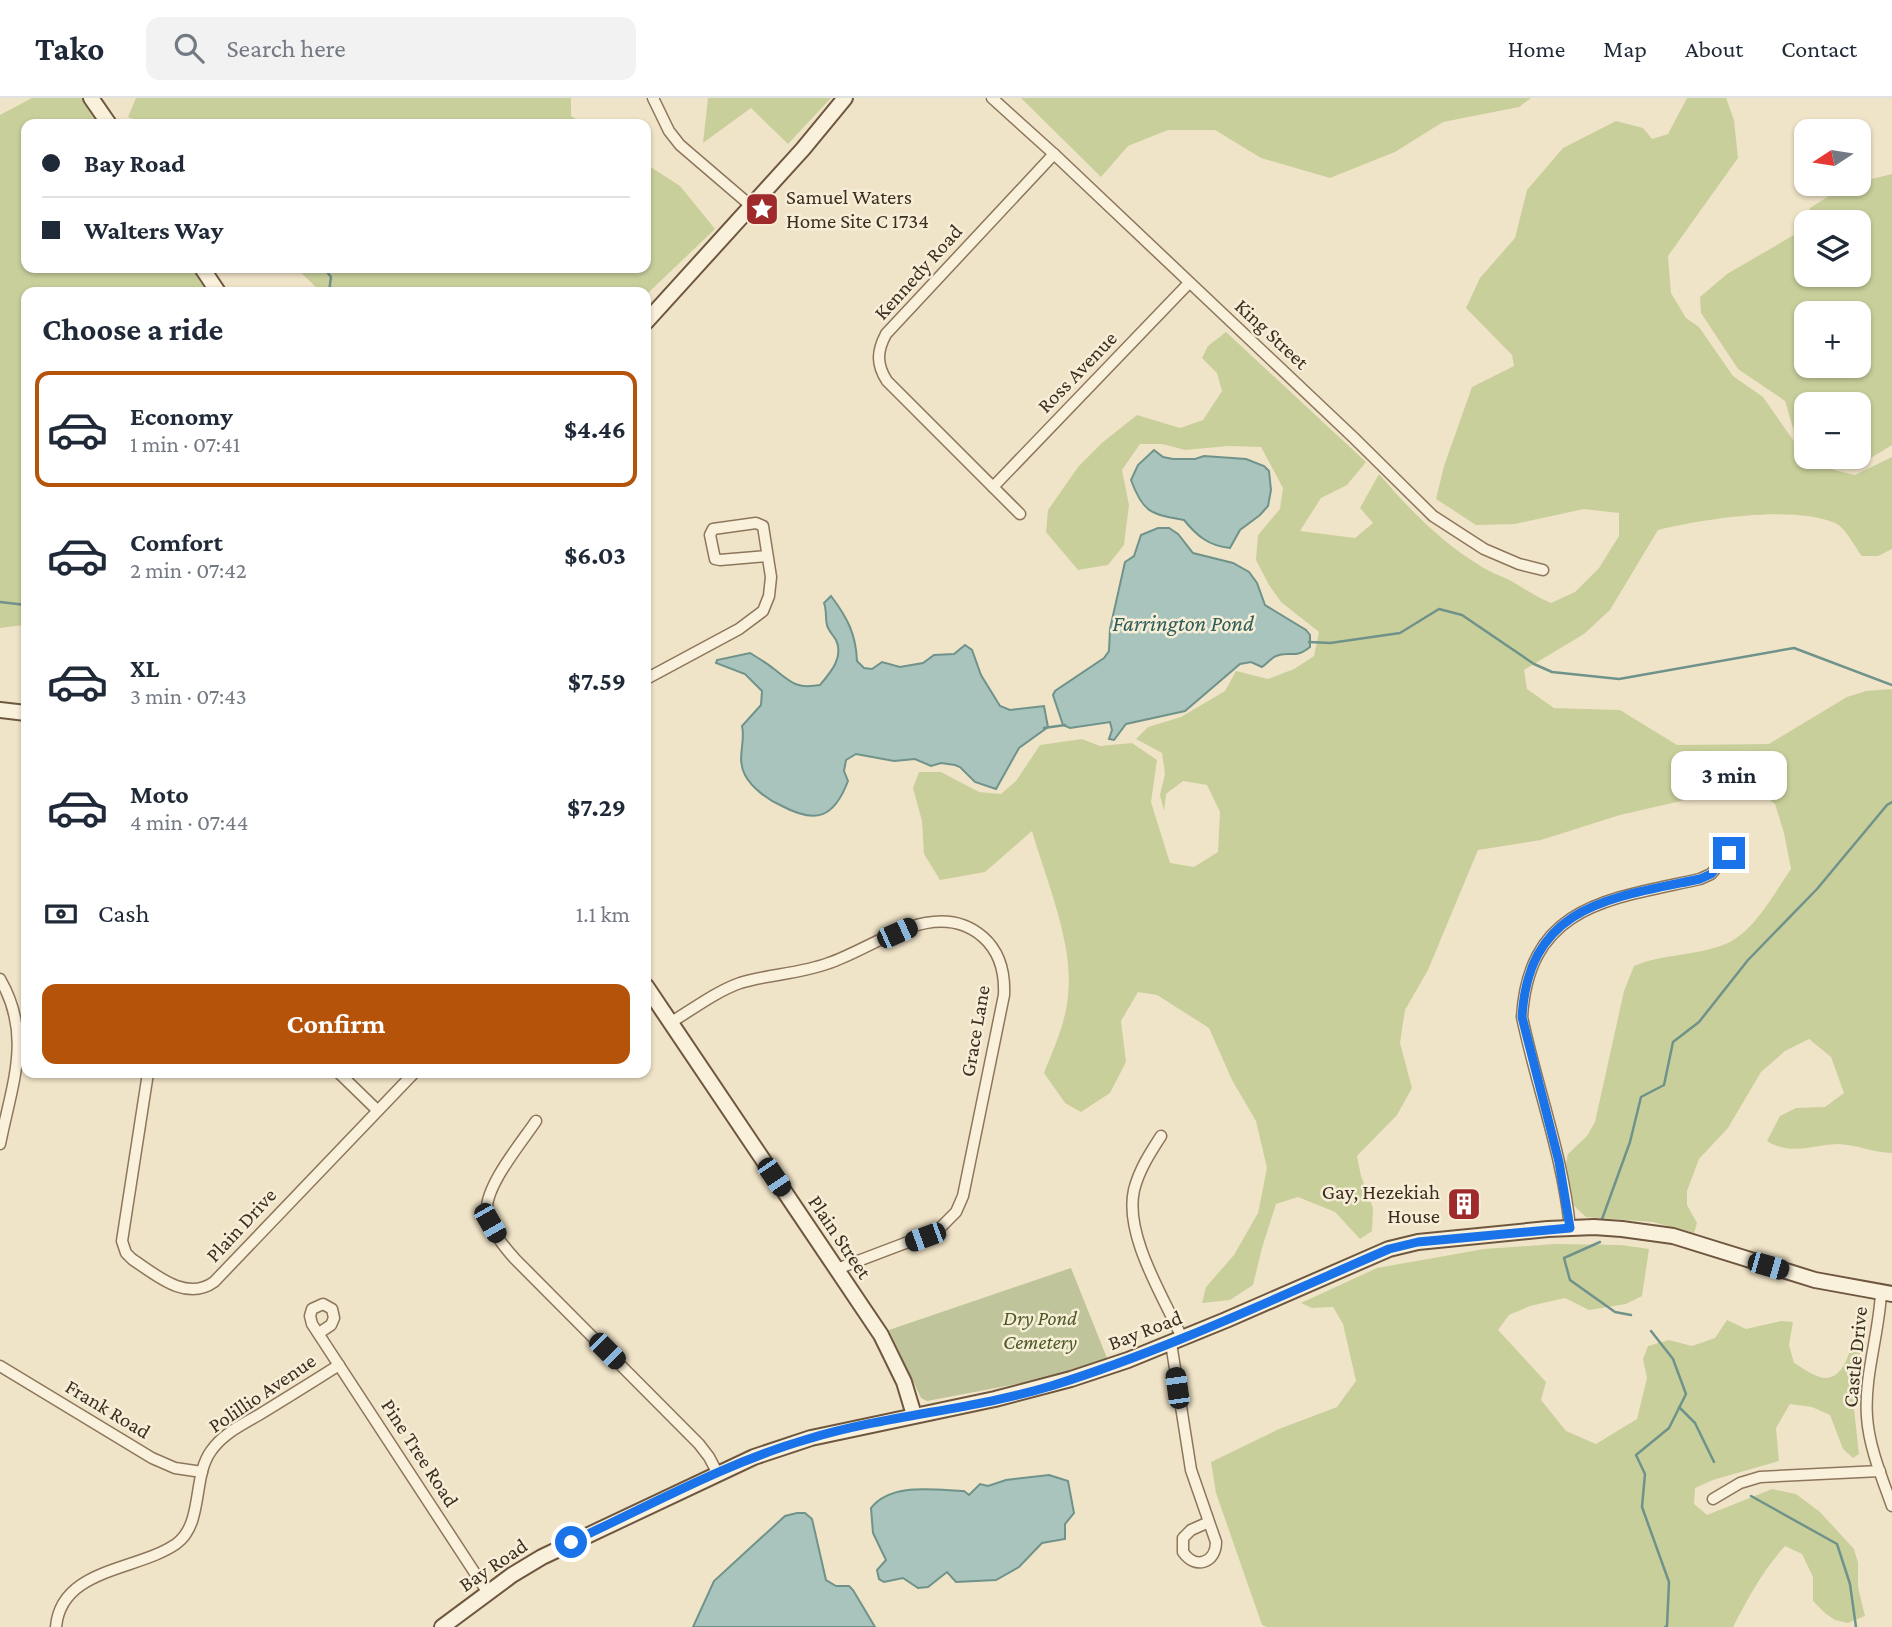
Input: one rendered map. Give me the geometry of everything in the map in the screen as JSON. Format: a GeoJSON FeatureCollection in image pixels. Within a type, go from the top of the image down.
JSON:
{"type":"FeatureCollection","features":[{"type":"Feature","properties":{"kind":"main road"},"geometry":{"type":"LineString","coordinates":[[91,98],[106,119]]}},
{"type":"Feature","properties":{"kind":"main road"},"geometry":{"type":"LineString","coordinates":[[651,316],[803,149],[845,98]]}},
{"type":"Feature","properties":{"kind":"main road"},"geometry":{"type":"LineString","coordinates":[[0,710],[21,712]]}},
{"type":"Feature","properties":{"kind":"main road","name":"Plain Street"},"geometry":{"type":"LineString","coordinates":[[651,994],[888,1346],[904,1382],[914,1415]]}},
{"type":"Feature","properties":{"kind":"main road","name":"Bay Road"},"geometry":{"type":"LineString","coordinates":[[442,1627],[522,1569],[551,1552],[754,1457],[811,1438],[1047,1387],[1128,1360],[1389,1249],[1418,1242],[1570,1228],[1622,1229],[1673,1236],[1815,1280],[1886,1294]]}},
{"type":"Feature","properties":{"kind":"street"},"geometry":{"type":"LineString","coordinates":[[653,98],[669,131],[680,145],[750,205]]}},
{"type":"Feature","properties":{"kind":"street","name":"King Street"},"geometry":{"type":"LineString","coordinates":[[992,98],[1054,153],[1433,516],[1484,549],[1519,564],[1543,570]]}},
{"type":"Feature","properties":{"kind":"street","name":"Kennedy Road"},"geometry":{"type":"LineString","coordinates":[[1020,514],[887,381],[880,369],[881,345],[886,334],[1054,153]]}},
{"type":"Feature","properties":{"kind":"street","name":"Ross Avenue"},"geometry":{"type":"LineString","coordinates":[[993,487],[1189,283]]}},
{"type":"Feature","properties":{"kind":"street"},"geometry":{"type":"LineString","coordinates":[[651,676],[739,629],[763,611],[768,601],[771,583],[764,528],[761,524],[716,527],[711,530],[712,554],[717,560],[766,556]]}},
{"type":"Feature","properties":{"kind":"street"},"geometry":{"type":"LineString","coordinates":[[1570,1228],[1559,1162],[1522,1017],[1528,973],[1540,948],[1557,929],[1591,906],[1625,895],[1700,879],[1711,874],[1729,853]]}},
{"type":"Feature","properties":{"kind":"street","name":"Grace Lane"},"geometry":{"type":"LineString","coordinates":[[670,1023],[730,987],[756,979],[813,969],[919,924],[942,920],[965,925],[993,948],[1003,970],[1004,995],[963,1196],[956,1212],[937,1231],[837,1269]]}},
{"type":"Feature","properties":{"kind":"street"},"geometry":{"type":"LineString","coordinates":[[0,979],[15,1010],[19,1042],[0,1144]]}},
{"type":"Feature","properties":{"kind":"street","name":"Plain Drive"},"geometry":{"type":"LineString","coordinates":[[147,1078],[122,1241],[126,1253],[132,1259],[179,1288],[187,1290],[201,1289],[214,1282],[376,1109],[409,1078]]}},
{"type":"Feature","properties":{"kind":"street"},"geometry":{"type":"LineString","coordinates":[[344,1078],[376,1109]]}},
{"type":"Feature","properties":{"kind":"street"},"geometry":{"type":"LineString","coordinates":[[536,1121],[487,1200],[490,1223],[515,1259],[699,1444],[718,1474]]}},
{"type":"Feature","properties":{"kind":"street"},"geometry":{"type":"LineString","coordinates":[[1161,1136],[1137,1180],[1132,1217],[1138,1242],[1176,1340],[1187,1454],[1209,1522]]}},
{"type":"Feature","properties":{"kind":"street","name":"Castle Drive"},"geometry":{"type":"LineString","coordinates":[[1886,1294],[1869,1385],[1867,1415],[1870,1440],[1892,1506]]}},
{"type":"Feature","properties":{"kind":"street","name":"Pine Tree Road"},"geometry":{"type":"LineString","coordinates":[[319,1334],[488,1593]]}},
{"type":"Feature","properties":{"kind":"street","name":"Polillio Avenue"},"geometry":{"type":"LineString","coordinates":[[56,1627],[58,1611],[79,1584],[151,1558],[181,1540],[189,1530],[202,1472],[211,1451],[224,1437],[339,1365]]}},
{"type":"Feature","properties":{"kind":"street","name":"Frank Road"},"geometry":{"type":"LineString","coordinates":[[0,1366],[145,1455],[175,1468],[202,1472]]}},
{"type":"Feature","properties":{"kind":"street"},"geometry":{"type":"LineString","coordinates":[[1713,1499],[1740,1483],[1760,1477],[1880,1471]]}},
{"type":"Feature","properties":{"kind":"green space"},"geometry":{"type":"Polygon","coordinates":[[[32,98],[83,98],[96,119],[21,119],[21,273],[194,273],[204,287],[21,287],[21,625],[0,628],[0,115],[32,98]]]}},
{"type":"Feature","properties":{"kind":"green space"},"geometry":{"type":"Polygon","coordinates":[[[136,98],[571,98],[571,116],[576,119],[133,119],[128,117],[136,98]]]}},
{"type":"Feature","properties":{"kind":"green space"},"geometry":{"type":"Polygon","coordinates":[[[708,98],[831,98],[788,144],[751,108],[703,143],[708,98]]]}},
{"type":"Feature","properties":{"kind":"green space"},"geometry":{"type":"Polygon","coordinates":[[[1021,98],[1531,98],[1519,107],[1443,122],[1395,152],[1330,178],[1261,158],[1215,130],[1168,130],[1128,146],[1101,177],[1021,98]]]}},
{"type":"Feature","properties":{"kind":"green space"},"geometry":{"type":"Polygon","coordinates":[[[1687,98],[1726,98],[1734,120],[1738,158],[1668,256],[1671,293],[1686,318],[1699,327],[1733,376],[1763,397],[1794,441],[1794,469],[1832,469],[1855,475],[1892,457],[1892,549],[1878,556],[1862,556],[1839,525],[1795,515],[1723,518],[1658,530],[1610,610],[1584,634],[1524,670],[1527,689],[1554,708],[1620,710],[1677,745],[1769,744],[1847,697],[1866,691],[1892,689],[1892,1153],[1837,1144],[1793,1149],[1767,1141],[1780,1116],[1796,1108],[1825,1107],[1844,1093],[1831,1057],[1809,1039],[1785,1051],[1761,1072],[1728,1128],[1699,1159],[1687,1191],[1687,1205],[1697,1223],[1694,1233],[1653,1222],[1586,1217],[1574,1206],[1565,1168],[1568,1154],[1587,1136],[1595,1122],[1624,991],[1634,966],[1656,959],[1712,949],[1734,940],[1762,913],[1791,869],[1775,804],[1755,788],[1720,792],[1620,815],[1541,840],[1478,850],[1428,970],[1405,1010],[1400,1043],[1412,1088],[1397,1115],[1357,1156],[1373,1208],[1372,1231],[1360,1239],[1335,1212],[1298,1197],[1276,1204],[1253,1285],[1230,1300],[1202,1303],[1206,1287],[1234,1255],[1258,1213],[1267,1168],[1256,1121],[1232,1080],[1209,1028],[1157,995],[1138,992],[1121,1021],[1126,1062],[1110,1093],[1081,1112],[1065,1103],[1044,1073],[1067,1005],[1067,955],[1032,831],[985,872],[940,880],[924,854],[922,821],[913,788],[919,772],[941,772],[979,792],[1001,794],[1016,781],[1040,745],[1082,739],[1100,746],[1132,743],[1157,760],[1151,802],[1170,863],[1194,867],[1218,852],[1220,812],[1207,785],[1183,781],[1166,794],[1164,811],[1160,795],[1165,774],[1162,753],[1136,739],[1148,727],[1181,717],[1225,691],[1236,671],[1268,679],[1294,669],[1314,656],[1319,632],[1281,602],[1256,560],[1258,535],[1280,509],[1283,488],[1261,447],[1228,446],[1185,450],[1162,444],[1140,444],[1122,470],[1129,505],[1124,545],[1108,565],[1078,570],[1046,532],[1048,510],[1078,467],[1103,442],[1137,415],[1180,428],[1203,420],[1222,391],[1217,373],[1202,358],[1208,346],[1226,332],[1366,462],[1347,485],[1321,498],[1300,531],[1355,538],[1373,523],[1360,508],[1379,474],[1438,535],[1483,567],[1551,603],[1575,592],[1599,568],[1619,536],[1619,513],[1584,509],[1515,524],[1476,525],[1436,499],[1444,466],[1472,387],[1514,366],[1512,355],[1466,308],[1480,278],[1515,238],[1527,190],[1563,148],[1616,121],[1643,128],[1652,139],[1668,134],[1687,98]]]}},
{"type":"Feature","properties":{"kind":"green space"},"geometry":{"type":"Polygon","coordinates":[[[651,167],[680,186],[715,229],[651,290],[651,287],[316,287],[301,273],[651,273],[651,167]]]}},
{"type":"Feature","properties":{"kind":"green space"},"geometry":{"type":"Polygon","coordinates":[[[1892,174],[1892,445],[1871,458],[1871,392],[1794,392],[1794,429],[1785,401],[1738,369],[1701,313],[1700,297],[1727,274],[1794,235],[1794,287],[1871,287],[1871,210],[1810,208],[1829,196],[1871,196],[1871,179],[1892,174]]]}},
{"type":"Feature","properties":{"kind":"green space"},"geometry":{"type":"Polygon","coordinates":[[[1555,1244],[1621,1245],[1649,1249],[1642,1296],[1626,1304],[1589,1310],[1565,1298],[1530,1306],[1509,1315],[1498,1330],[1546,1382],[1541,1400],[1566,1431],[1596,1444],[1637,1419],[1647,1378],[1643,1359],[1648,1346],[1669,1340],[1692,1346],[1715,1338],[1727,1320],[1746,1329],[1781,1321],[1793,1322],[1789,1345],[1794,1363],[1825,1378],[1839,1372],[1844,1365],[1857,1324],[1868,1317],[1852,1391],[1859,1454],[1853,1458],[1843,1449],[1830,1415],[1812,1407],[1790,1404],[1776,1428],[1779,1461],[1713,1480],[1695,1488],[1694,1504],[1707,1515],[1772,1489],[1796,1494],[1820,1512],[1854,1549],[1858,1563],[1858,1587],[1865,1616],[1848,1623],[1835,1620],[1826,1614],[1813,1601],[1813,1577],[1802,1554],[1785,1546],[1750,1595],[1733,1627],[1262,1625],[1216,1493],[1211,1462],[1279,1429],[1337,1407],[1356,1381],[1343,1324],[1333,1307],[1312,1308],[1301,1303],[1377,1268],[1484,1249],[1555,1244]]]}},
{"type":"Feature","properties":{"kind":"green space","name":"Dry Pond Cemetery"},"geometry":{"type":"Polygon","coordinates":[[[1071,1268],[1107,1358],[1049,1378],[927,1401],[921,1398],[889,1330],[1071,1268]]]}},
{"type":"Feature","properties":{"kind":"water"},"geometry":{"type":"Polygon","coordinates":[[[1154,450],[1163,457],[1173,459],[1195,459],[1204,456],[1246,459],[1264,466],[1269,471],[1271,490],[1268,506],[1240,530],[1230,548],[1210,542],[1184,520],[1163,516],[1144,506],[1131,480],[1138,465],[1154,450]]]}},
{"type":"Feature","properties":{"kind":"water","name":"Farrington Pond"},"geometry":{"type":"Polygon","coordinates":[[[1158,528],[1169,528],[1178,534],[1193,553],[1233,563],[1249,572],[1257,583],[1265,605],[1306,630],[1310,635],[1310,647],[1300,653],[1276,656],[1262,667],[1251,662],[1240,664],[1185,711],[1126,724],[1114,740],[1109,739],[1112,730],[1110,722],[1070,728],[1063,725],[1053,695],[1104,658],[1109,651],[1110,629],[1125,562],[1134,556],[1141,535],[1158,528]]]}},
{"type":"Feature","properties":{"kind":"water"},"geometry":{"type":"Polygon","coordinates":[[[831,596],[850,626],[857,661],[864,668],[872,669],[882,662],[900,667],[923,663],[934,655],[954,654],[965,645],[972,650],[981,675],[1000,706],[1010,710],[1044,706],[1048,727],[1019,748],[996,789],[975,782],[955,765],[941,763],[931,766],[915,759],[894,761],[856,754],[846,760],[844,771],[848,781],[843,793],[830,810],[822,814],[814,816],[794,812],[771,800],[752,784],[742,769],[742,726],[761,705],[762,691],[745,674],[716,663],[717,660],[750,653],[795,684],[820,685],[832,670],[838,652],[836,640],[826,622],[824,603],[831,596]]]}},
{"type":"Feature","properties":{"kind":"water"},"geometry":{"type":"Polygon","coordinates":[[[1049,1475],[1068,1481],[1074,1513],[1065,1524],[1065,1539],[1042,1543],[1019,1567],[996,1580],[956,1582],[947,1572],[928,1587],[918,1588],[903,1578],[884,1582],[879,1579],[877,1570],[886,1560],[873,1533],[871,1508],[880,1500],[890,1494],[914,1489],[964,1491],[969,1495],[980,1484],[988,1486],[1006,1480],[1049,1475]]]}},
{"type":"Feature","properties":{"kind":"water"},"geometry":{"type":"Polygon","coordinates":[[[805,1513],[812,1519],[826,1580],[836,1586],[849,1586],[875,1627],[693,1627],[714,1581],[785,1516],[805,1513]]]}},
{"type":"Feature","properties":{"kind":"waterway"},"geometry":{"type":"LineString","coordinates":[[328,273],[331,277],[330,287]]}},
{"type":"Feature","properties":{"kind":"waterway"},"geometry":{"type":"LineString","coordinates":[[0,602],[21,604]]}},
{"type":"Feature","properties":{"kind":"waterway"},"geometry":{"type":"LineString","coordinates":[[1309,642],[1330,643],[1400,633],[1439,609],[1462,615],[1534,664],[1552,672],[1619,679],[1794,648],[1892,685]]}},
{"type":"Feature","properties":{"kind":"waterway"},"geometry":{"type":"LineString","coordinates":[[1044,728],[1065,725]]}},
{"type":"Feature","properties":{"kind":"waterway"},"geometry":{"type":"LineString","coordinates":[[1601,1222],[1630,1142],[1641,1097],[1664,1085],[1673,1042],[1699,1022],[1748,960],[1817,889],[1892,802]]}},
{"type":"Feature","properties":{"kind":"waterway"},"geometry":{"type":"LineString","coordinates":[[1600,1242],[1564,1258],[1570,1280],[1615,1312],[1631,1315]]}},
{"type":"Feature","properties":{"kind":"waterway"},"geometry":{"type":"LineString","coordinates":[[1651,1331],[1673,1359],[1686,1394],[1669,1428],[1636,1455],[1645,1474],[1642,1507],[1669,1582],[1665,1627]]}},
{"type":"Feature","properties":{"kind":"waterway"},"geometry":{"type":"LineString","coordinates":[[1679,1407],[1695,1423],[1714,1462]]}},
{"type":"Feature","properties":{"kind":"waterway"},"geometry":{"type":"LineString","coordinates":[[1751,1496],[1837,1544],[1850,1584],[1856,1627]]}},
{"type":"Feature","properties":{"kind":"place","name":"Samuel Waters Home Site C 1734"},"geometry":{"type":"Point","coordinates":[762,209]}},
{"type":"Feature","properties":{"kind":"place","name":"Gay, Hezekiah House"},"geometry":{"type":"Point","coordinates":[1464,1204]}},
{"type":"Feature","properties":{"kind":"route"},"geometry":{"type":"LineString","coordinates":[[571,1542],[754,1457],[811,1438],[1047,1387],[1128,1360],[1389,1249],[1418,1242],[1570,1228],[1559,1162],[1522,1017],[1528,973],[1540,948],[1557,929],[1591,906],[1625,895],[1700,879],[1711,874],[1729,853]]}}]}
